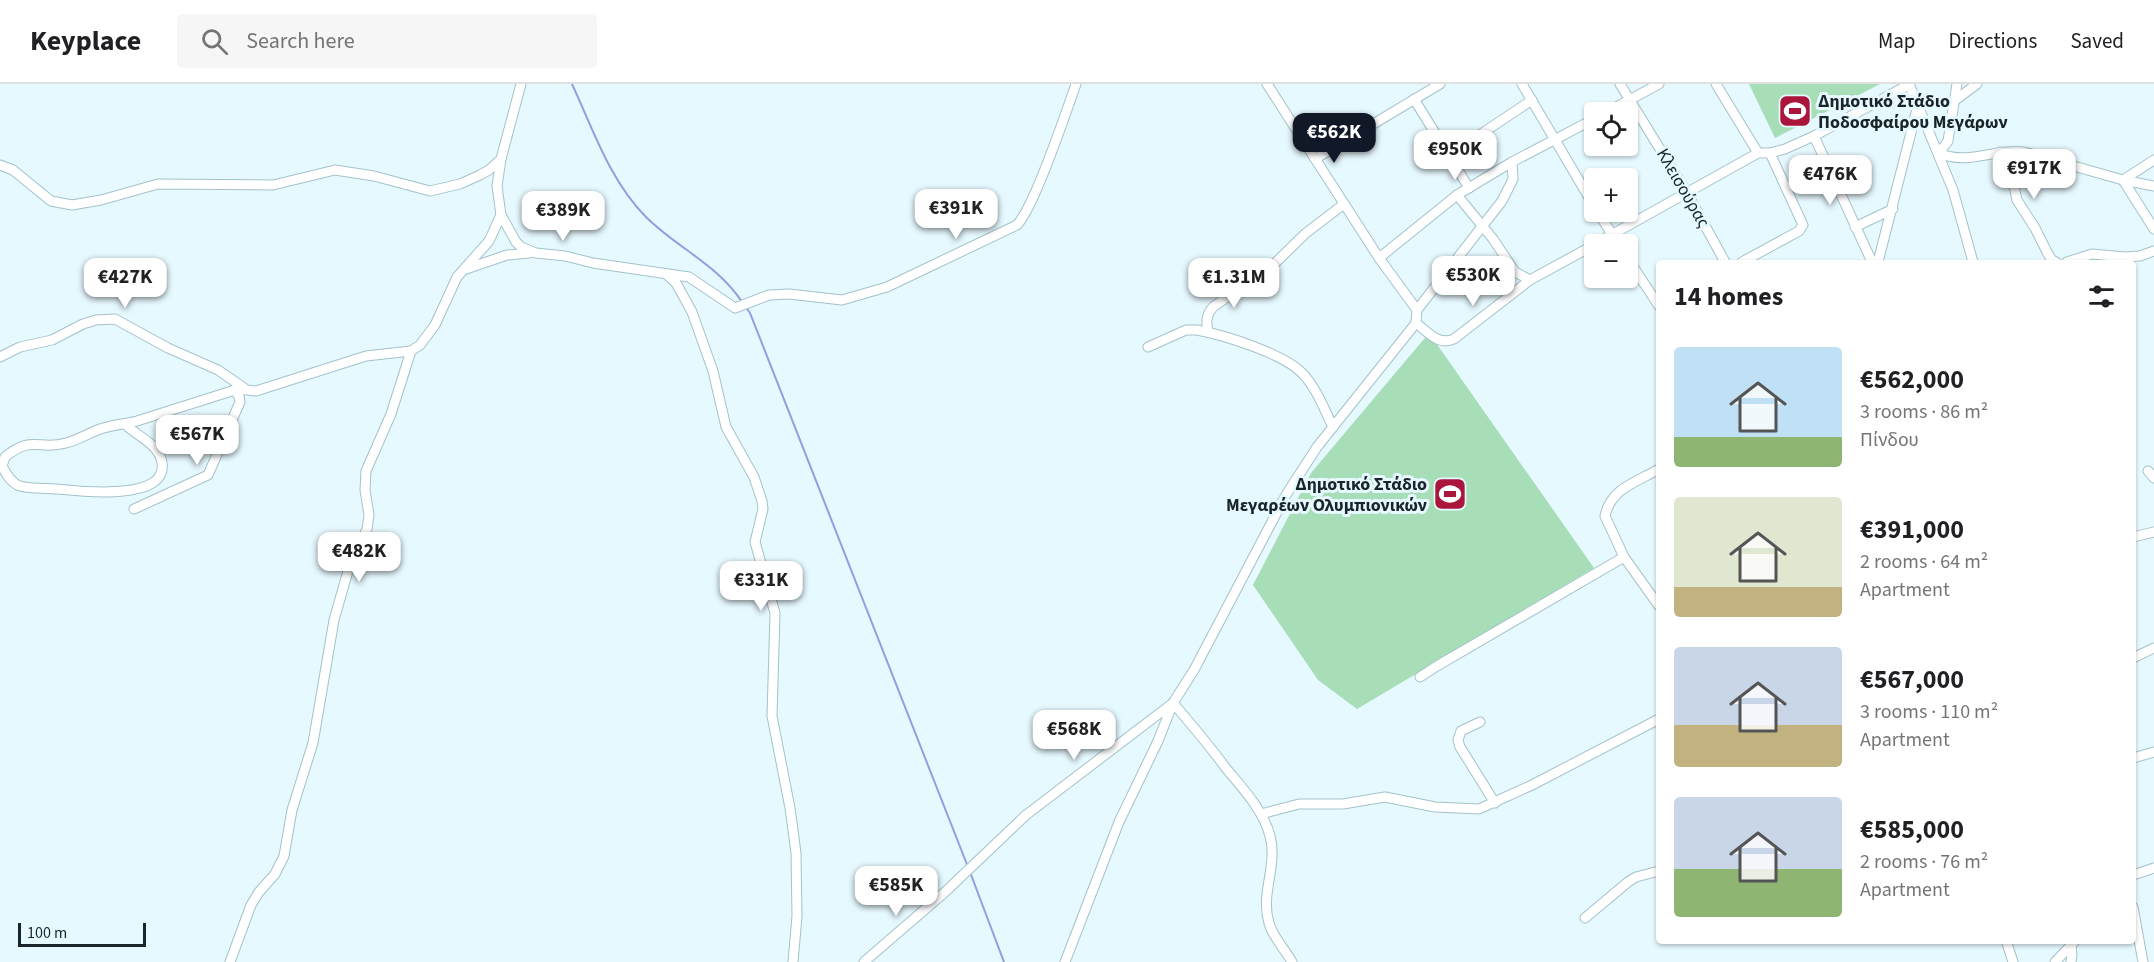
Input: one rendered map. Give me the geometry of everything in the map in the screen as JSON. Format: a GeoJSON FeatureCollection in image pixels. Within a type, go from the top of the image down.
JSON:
{"type":"FeatureCollection","features":[{"type":"Feature","properties":{"kind":"street"},"geometry":{"type":"LineString","coordinates":[[521,84],[501,159],[497,186],[501,215],[516,242],[521,247],[536,253]]}},
{"type":"Feature","properties":{"kind":"street"},"geometry":{"type":"LineString","coordinates":[[464,270],[507,255],[536,253],[565,256],[688,277],[735,308],[763,296],[789,294],[837,300],[867,294],[887,287],[1017,225],[1027,209],[1057,140],[1076,84]]}},
{"type":"Feature","properties":{"kind":"street"},"geometry":{"type":"LineString","coordinates":[[1267,84],[1379,258],[1417,310]]}},
{"type":"Feature","properties":{"kind":"street"},"geometry":{"type":"LineString","coordinates":[[1315,159],[1440,84]]}},
{"type":"Feature","properties":{"kind":"street"},"geometry":{"type":"LineString","coordinates":[[1522,84],[1584,189]]}},
{"type":"Feature","properties":{"kind":"street","name":"Κλεισούρας"},"geometry":{"type":"LineString","coordinates":[[1620,84],[1687,193],[1724,260]]}},
{"type":"Feature","properties":{"kind":"street"},"geometry":{"type":"LineString","coordinates":[[1630,101],[1659,84]]}},
{"type":"Feature","properties":{"kind":"street"},"geometry":{"type":"LineString","coordinates":[[1716,84],[1758,153]]}},
{"type":"Feature","properties":{"kind":"street"},"geometry":{"type":"LineString","coordinates":[[1614,234],[1758,153],[1785,149],[1814,136],[1909,84],[1953,190],[1972,260]]}},
{"type":"Feature","properties":{"kind":"street"},"geometry":{"type":"LineString","coordinates":[[1939,153],[1948,141],[1957,84]]}},
{"type":"Feature","properties":{"kind":"street"},"geometry":{"type":"LineString","coordinates":[[1954,101],[1977,84]]}},
{"type":"Feature","properties":{"kind":"street"},"geometry":{"type":"LineString","coordinates":[[1414,99],[1469,188]]}},
{"type":"Feature","properties":{"kind":"street"},"geometry":{"type":"LineString","coordinates":[[1448,156],[1532,100]]}},
{"type":"Feature","properties":{"kind":"street"},"geometry":{"type":"LineString","coordinates":[[1873,260],[1893,209],[1918,105]]}},
{"type":"Feature","properties":{"kind":"street"},"geometry":{"type":"LineString","coordinates":[[1379,258],[1457,195],[1512,162],[1584,124]]}},
{"type":"Feature","properties":{"kind":"street"},"geometry":{"type":"LineString","coordinates":[[1814,136],[1855,228],[1872,260]]}},
{"type":"Feature","properties":{"kind":"street"},"geometry":{"type":"LineString","coordinates":[[1939,153],[1961,160],[2009,150],[2042,156],[2123,180],[2154,186]]}},
{"type":"Feature","properties":{"kind":"street"},"geometry":{"type":"LineString","coordinates":[[2000,152],[2011,172],[2017,200],[2036,228],[2052,260]]}},
{"type":"Feature","properties":{"kind":"street"},"geometry":{"type":"LineString","coordinates":[[1746,260],[1799,231],[1803,225],[1770,153]]}},
{"type":"Feature","properties":{"kind":"street"},"geometry":{"type":"LineString","coordinates":[[0,165],[13,171],[51,201],[61,205],[72,205],[101,200],[158,184],[273,186],[335,170],[366,175],[430,191],[460,184],[480,175],[501,159]]}},
{"type":"Feature","properties":{"kind":"street"},"geometry":{"type":"LineString","coordinates":[[2123,180],[2154,160]]}},
{"type":"Feature","properties":{"kind":"street"},"geometry":{"type":"LineString","coordinates":[[1065,962],[1119,822],[1154,751],[1173,703],[1194,670],[1292,483],[1308,459],[1416,323],[1417,310],[1502,201],[1510,186],[1514,171],[1512,162]]}},
{"type":"Feature","properties":{"kind":"street"},"geometry":{"type":"LineString","coordinates":[[2123,180],[2154,229]]}},
{"type":"Feature","properties":{"kind":"street"},"geometry":{"type":"LineString","coordinates":[[1457,195],[1515,272],[1530,280]]}},
{"type":"Feature","properties":{"kind":"street"},"geometry":{"type":"LineString","coordinates":[[1208,332],[1207,314],[1213,307],[1273,265],[1306,233],[1344,204]]}},
{"type":"Feature","properties":{"kind":"street"},"geometry":{"type":"LineString","coordinates":[[1855,228],[1893,209]]}},
{"type":"Feature","properties":{"kind":"street"},"geometry":{"type":"LineString","coordinates":[[125,424],[132,432],[153,446],[162,463],[161,474],[143,488],[120,492],[88,492],[18,486],[6,475],[2,466],[5,457],[24,444],[54,446],[101,429],[125,424],[239,389],[256,391],[373,354],[411,351],[420,345],[435,326],[457,277],[489,241],[501,215]]}},
{"type":"Feature","properties":{"kind":"street"},"geometry":{"type":"LineString","coordinates":[[1416,323],[1440,342],[1447,342],[1530,280],[1584,250]]}},
{"type":"Feature","properties":{"kind":"street"},"geometry":{"type":"LineString","coordinates":[[2073,260],[2092,254],[2126,257],[2140,256],[2154,251]]}},
{"type":"Feature","properties":{"kind":"street"},"geometry":{"type":"LineString","coordinates":[[666,274],[680,289],[692,312],[713,371],[726,427],[754,477],[762,501],[763,509],[755,542],[775,613],[772,716],[790,808],[796,853],[797,916],[793,962]]}},
{"type":"Feature","properties":{"kind":"street"},"geometry":{"type":"LineString","coordinates":[[1638,274],[1656,301]]}},
{"type":"Feature","properties":{"kind":"street"},"geometry":{"type":"LineString","coordinates":[[0,357],[20,347],[52,340],[83,324],[107,319],[115,320],[168,348],[218,370],[239,389],[240,402],[208,475],[134,509]]}},
{"type":"Feature","properties":{"kind":"street"},"geometry":{"type":"LineString","coordinates":[[1148,347],[1186,330],[1197,330],[1276,356],[1293,365],[1311,384],[1333,427]]}},
{"type":"Feature","properties":{"kind":"street"},"geometry":{"type":"LineString","coordinates":[[230,962],[251,905],[281,864],[284,856],[292,810],[313,743],[334,620],[348,571],[367,530],[369,515],[364,490],[366,471],[391,414],[411,351]]}},
{"type":"Feature","properties":{"kind":"street"},"geometry":{"type":"LineString","coordinates":[[1656,472],[1623,488],[1612,498],[1605,516],[1624,557],[1656,602]]}},
{"type":"Feature","properties":{"kind":"street"},"geometry":{"type":"LineString","coordinates":[[2136,536],[2154,532]]}},
{"type":"Feature","properties":{"kind":"street"},"geometry":{"type":"LineString","coordinates":[[1420,678],[1445,661],[1624,557]]}},
{"type":"Feature","properties":{"kind":"street"},"geometry":{"type":"LineString","coordinates":[[2136,657],[2154,648]]}},
{"type":"Feature","properties":{"kind":"street"},"geometry":{"type":"LineString","coordinates":[[1173,703],[1214,751],[1261,814],[1272,849],[1266,901],[1268,922],[1292,962]]}},
{"type":"Feature","properties":{"kind":"street"},"geometry":{"type":"LineString","coordinates":[[864,962],[945,892],[1043,801],[1173,703]]}},
{"type":"Feature","properties":{"kind":"street"},"geometry":{"type":"LineString","coordinates":[[1261,814],[1299,804],[1343,804],[1385,797],[1422,806],[1479,809],[1656,721]]}},
{"type":"Feature","properties":{"kind":"street"},"geometry":{"type":"LineString","coordinates":[[1480,722],[1461,731],[1458,740],[1460,747],[1495,803]]}},
{"type":"Feature","properties":{"kind":"street"},"geometry":{"type":"LineString","coordinates":[[2136,757],[2154,752]]}},
{"type":"Feature","properties":{"kind":"street"},"geometry":{"type":"LineString","coordinates":[[2136,874],[2154,868]]}},
{"type":"Feature","properties":{"kind":"street"},"geometry":{"type":"LineString","coordinates":[[1585,918],[1628,882],[1636,877],[1656,872]]}},
{"type":"Feature","properties":{"kind":"street"},"geometry":{"type":"LineString","coordinates":[[2136,928],[2143,962]]}},
{"type":"Feature","properties":{"kind":"street"},"geometry":{"type":"LineString","coordinates":[[2007,944],[2013,962]]}},
{"type":"Feature","properties":{"kind":"street"},"geometry":{"type":"LineString","coordinates":[[2055,962],[2072,944]]}},
{"type":"Feature","properties":{"kind":"street"},"geometry":{"type":"LineString","coordinates":[[2071,962],[2073,944]]}},
{"type":"Feature","properties":{"kind":"green space","name":"Δημοτικό Στάδιο Ποδοσφαίρου Μεγάρων"},"geometry":{"type":"Polygon","coordinates":[[[1749,84],[1880,84],[1775,138],[1749,84]]]}},
{"type":"Feature","properties":{"kind":"green space"},"geometry":{"type":"Polygon","coordinates":[[[1429,333],[1594,568],[1357,709],[1318,680],[1253,585],[1311,473],[1429,333]]]}},
{"type":"Feature","properties":{"kind":"waterway"},"geometry":{"type":"LineString","coordinates":[[572,84],[603,154],[633,203],[658,228],[721,277],[742,302]]}},
{"type":"Feature","properties":{"kind":"waterway"},"geometry":{"type":"LineString","coordinates":[[745,306],[750,313],[968,867]]}},
{"type":"Feature","properties":{"kind":"waterway"},"geometry":{"type":"LineString","coordinates":[[970,872],[1004,962]]}},
{"type":"Feature","properties":{"kind":"place","name":"Δημοτικό Στάδιο Ποδοσφαίρου Μεγάρων"},"geometry":{"type":"Point","coordinates":[1795,111]}},
{"type":"Feature","properties":{"kind":"place","name":"Δημοτικό Στάδιο Μεγαρέων Ολυμπιονικών"},"geometry":{"type":"Point","coordinates":[1450,494]}}]}
